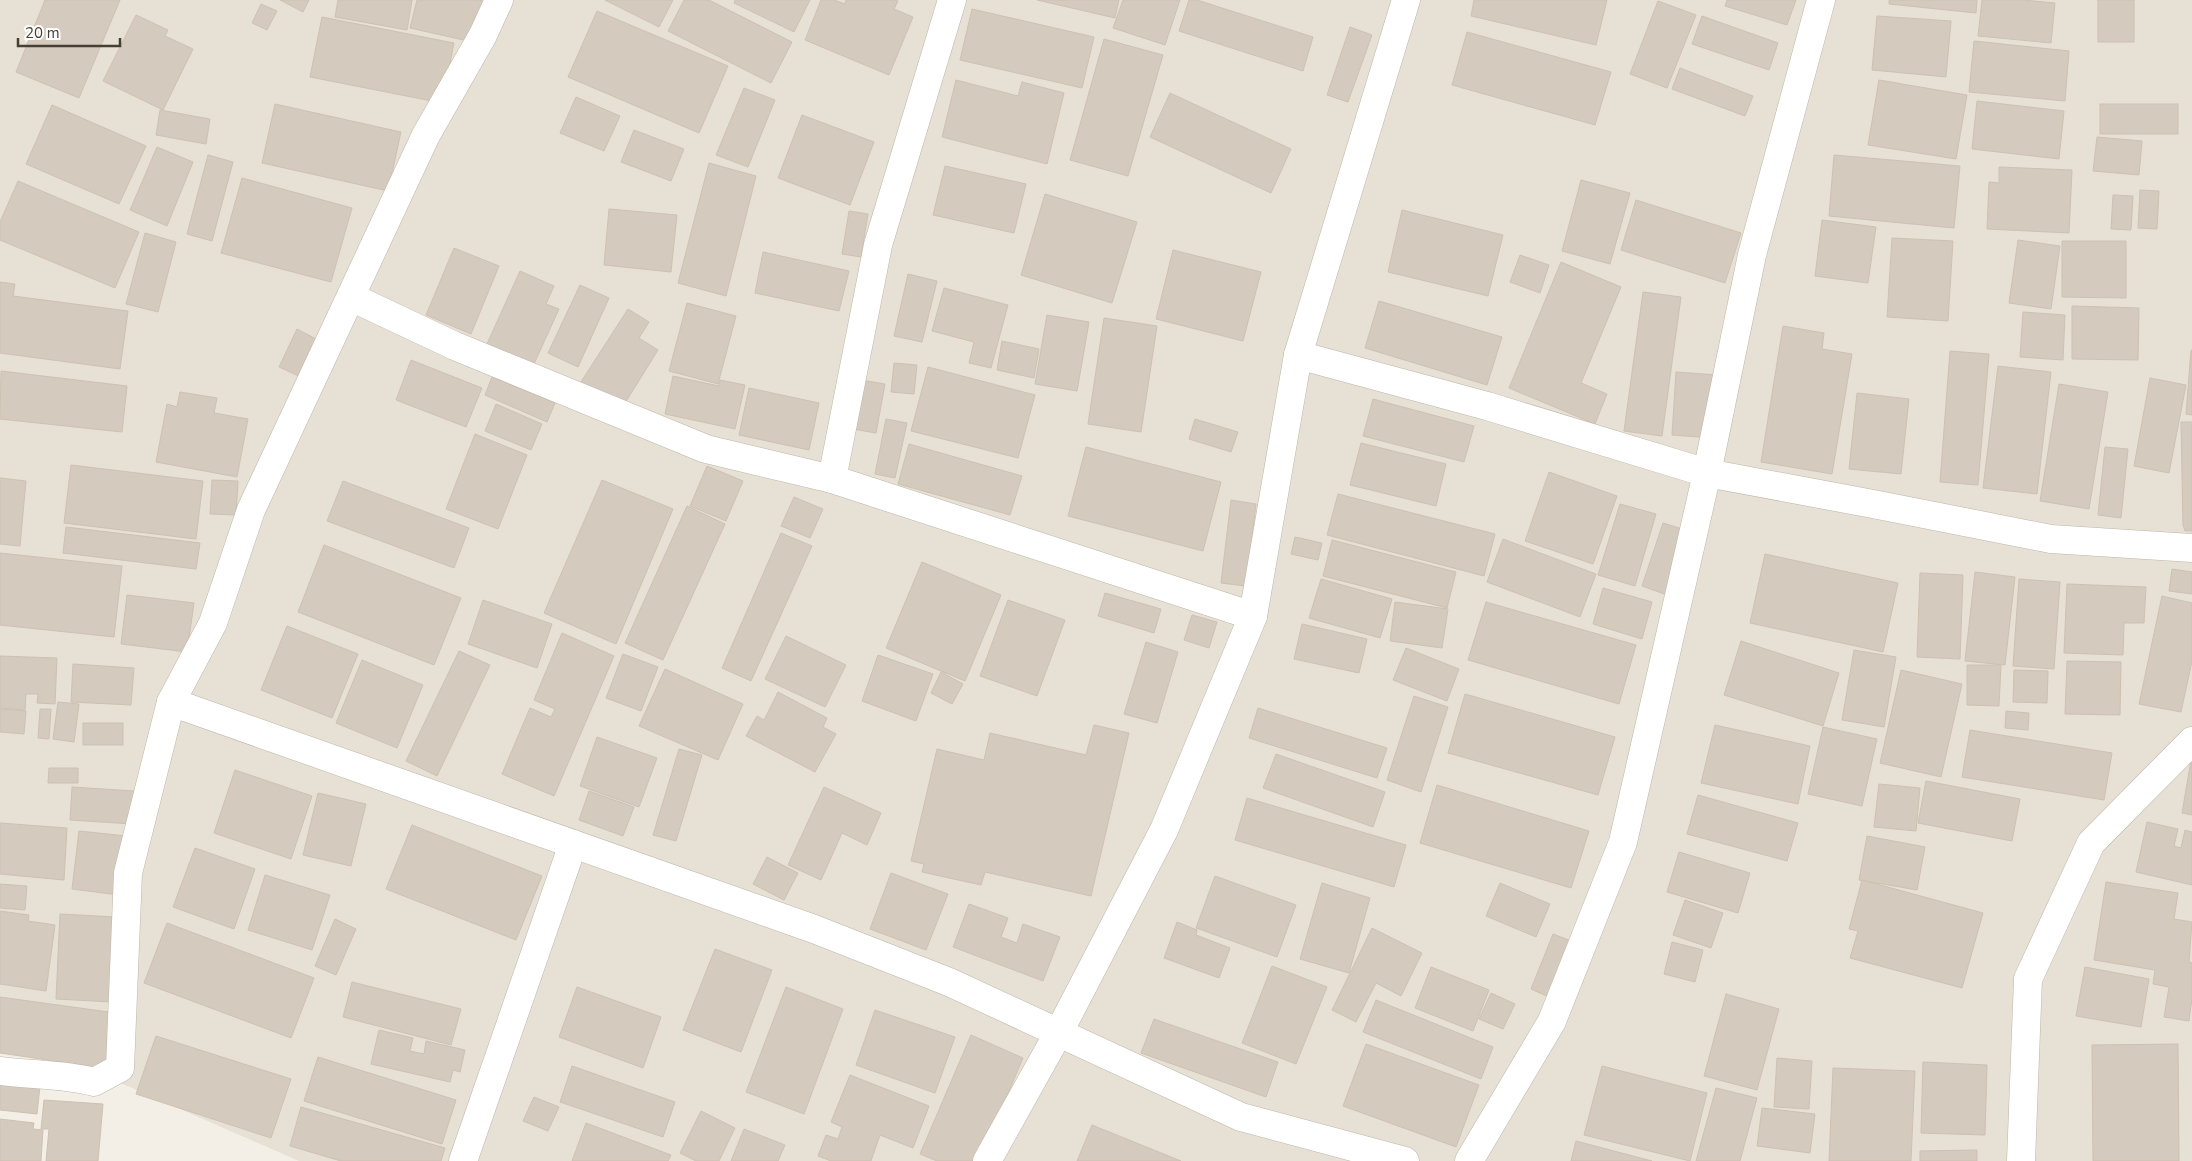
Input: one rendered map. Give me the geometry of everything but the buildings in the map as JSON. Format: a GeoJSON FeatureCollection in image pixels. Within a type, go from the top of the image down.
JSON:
{"type":"FeatureCollection","features":[{"type":"Feature","properties":{"kind":"street"},"geometry":{"type":"LineString","coordinates":[[0,1071],[50,1077],[74,1077],[94,1082],[120,1068],[128,873],[171,702],[213,623],[251,510],[426,135],[483,35],[499,0]]}},
{"type":"Feature","properties":{"kind":"street"},"geometry":{"type":"LineString","coordinates":[[832,479],[878,245],[952,0]]}},
{"type":"Feature","properties":{"kind":"street"},"geometry":{"type":"LineString","coordinates":[[987,1161],[1059,1032],[1164,830],[1253,616],[1298,355],[1406,0]]}},
{"type":"Feature","properties":{"kind":"street"},"geometry":{"type":"LineString","coordinates":[[1469,1161],[1552,1022],[1623,842],[1706,473],[1752,254],[1821,0]]}},
{"type":"Feature","properties":{"kind":"street"},"geometry":{"type":"LineString","coordinates":[[351,297],[455,346],[706,449],[832,479],[1253,616]]}},
{"type":"Feature","properties":{"kind":"street"},"geometry":{"type":"LineString","coordinates":[[1298,355],[1487,406],[1706,473],[2051,539],[2192,548]]}},
{"type":"Feature","properties":{"kind":"street"},"geometry":{"type":"LineString","coordinates":[[171,702],[814,929],[949,982],[1241,1117],[1405,1161]]}},
{"type":"Feature","properties":{"kind":"street"},"geometry":{"type":"LineString","coordinates":[[2021,1161],[2028,979],[2091,843],[2192,741]]}},
{"type":"Feature","properties":{"kind":"street"},"geometry":{"type":"LineString","coordinates":[[463,1161],[573,844]]}},
{"type":"Feature","properties":{"kind":"shaded area"},"geometry":{"type":"Polygon","coordinates":[[[0,0],[2192,0],[2192,1161],[299,1161],[0,1030],[0,0]]]}}]}
